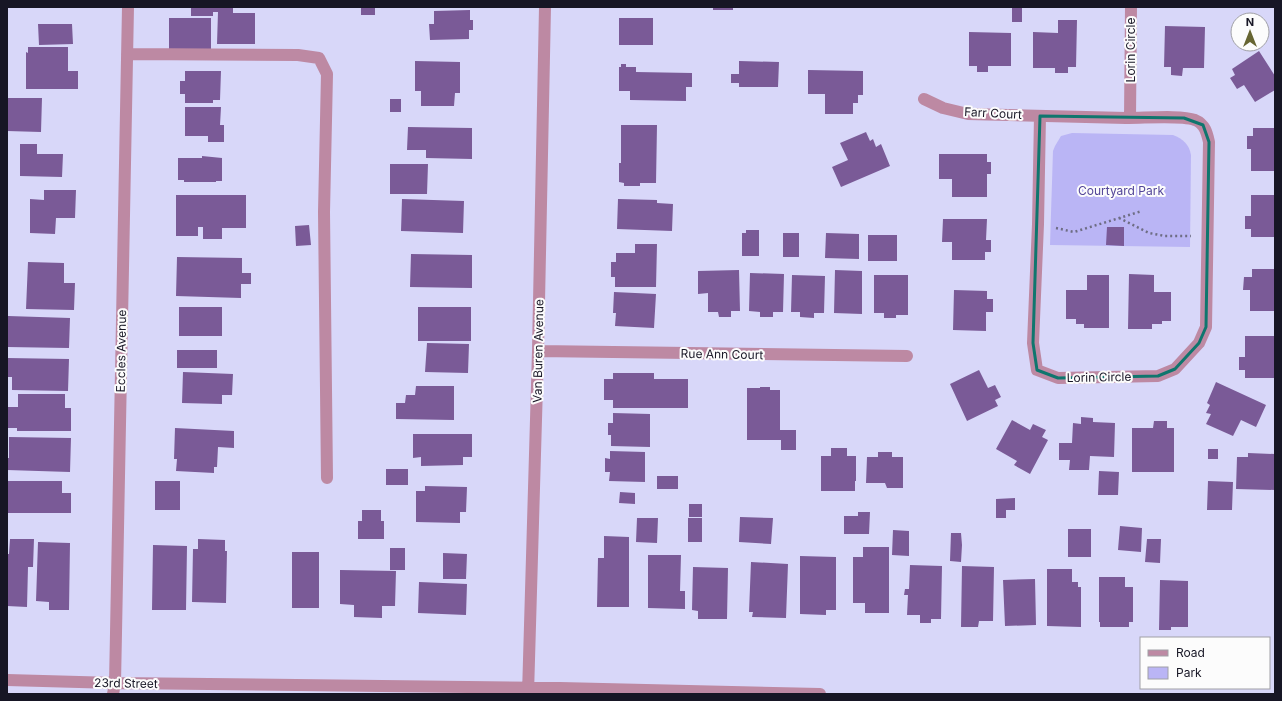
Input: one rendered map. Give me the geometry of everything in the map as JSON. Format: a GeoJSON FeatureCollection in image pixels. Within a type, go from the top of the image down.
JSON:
{"type":"FeatureCollection","features":[{"type":"Feature","properties":{"kind":"street","name":"Eccles Avenue"},"geometry":{"type":"LineString","coordinates":[[114,688],[128,7]]}},
{"type":"Feature","properties":{"kind":"street","name":"Van Buren Avenue"},"geometry":{"type":"LineString","coordinates":[[528,691],[538,351],[545,7]]}},
{"type":"Feature","properties":{"kind":"street","name":"Lorin Circle"},"geometry":{"type":"LineString","coordinates":[[1130,118],[1131,7]]}},
{"type":"Feature","properties":{"kind":"street"},"geometry":{"type":"LineString","coordinates":[[127,54],[298,55],[319,58],[327,74],[324,212],[327,478]]}},
{"type":"Feature","properties":{"kind":"street","name":"Farr Court"},"geometry":{"type":"LineString","coordinates":[[924,99],[943,108],[968,114],[1040,116]]}},
{"type":"Feature","properties":{"kind":"street","name":"Lorin Circle"},"geometry":{"type":"LineString","coordinates":[[1040,116],[1130,118],[1184,118],[1196,120],[1203,125],[1207,133],[1206,327],[1199,343],[1175,369],[1158,376],[1058,378],[1037,370],[1032,343],[1038,224],[1040,116]]}},
{"type":"Feature","properties":{"kind":"street","name":"Rue Ann Court"},"geometry":{"type":"LineString","coordinates":[[538,351],[907,356]]}},
{"type":"Feature","properties":{"kind":"street","name":"23rd Street"},"geometry":{"type":"LineString","coordinates":[[7,680],[114,688],[820,694]]}},
{"type":"Feature","properties":{"kind":"path"},"geometry":{"type":"LineString","coordinates":[[1038,224],[1074,232],[1142,211]]}},
{"type":"Feature","properties":{"kind":"path"},"geometry":{"type":"LineString","coordinates":[[1119,218],[1149,233],[1165,236],[1207,235]]}},
{"type":"Feature","properties":{"kind":"highlighted area"},"geometry":{"type":"Polygon","coordinates":[[[1040,116],[1184,118],[1203,125],[1209,142],[1206,327],[1199,343],[1175,369],[1158,376],[1058,378],[1037,370],[1033,343],[1040,116]]]}},
{"type":"Feature","properties":{"kind":"green space","name":"Courtyard Park"},"geometry":{"type":"Polygon","coordinates":[[[1072,133],[1173,135],[1185,142],[1191,155],[1190,247],[1050,245],[1053,151],[1061,136],[1072,133]]]}},
{"type":"Feature","properties":{"kind":"building"},"geometry":{"type":"Polygon","coordinates":[[[191,7],[233,7],[233,13],[255,13],[255,44],[217,44],[218,12],[213,12],[213,16],[191,16],[191,7]]]}},
{"type":"Feature","properties":{"kind":"building"},"geometry":{"type":"Polygon","coordinates":[[[361,7],[375,7],[375,15],[361,15],[361,7]]]}},
{"type":"Feature","properties":{"kind":"building"},"geometry":{"type":"Polygon","coordinates":[[[713,7],[733,7],[733,10],[713,10],[713,7]]]}},
{"type":"Feature","properties":{"kind":"building"},"geometry":{"type":"Polygon","coordinates":[[[1012,8],[1022,8],[1022,22],[1012,22],[1012,8]]]}},
{"type":"Feature","properties":{"kind":"building"},"geometry":{"type":"Polygon","coordinates":[[[470,10],[470,20],[473,20],[473,30],[469,30],[469,39],[430,40],[429,24],[434,24],[434,11],[470,10]]]}},
{"type":"Feature","properties":{"kind":"building"},"geometry":{"type":"Polygon","coordinates":[[[169,18],[211,18],[211,50],[169,49],[169,18]]]}},
{"type":"Feature","properties":{"kind":"building"},"geometry":{"type":"Polygon","coordinates":[[[619,18],[653,18],[653,45],[619,45],[619,18]]]}},
{"type":"Feature","properties":{"kind":"building"},"geometry":{"type":"Polygon","coordinates":[[[1058,20],[1077,20],[1076,67],[1068,67],[1068,73],[1055,73],[1055,68],[1033,68],[1033,32],[1058,33],[1058,20]]]}},
{"type":"Feature","properties":{"kind":"building"},"geometry":{"type":"Polygon","coordinates":[[[38,24],[72,24],[73,44],[39,45],[38,24]]]}},
{"type":"Feature","properties":{"kind":"building"},"geometry":{"type":"Polygon","coordinates":[[[1165,26],[1205,27],[1204,68],[1183,68],[1182,76],[1171,75],[1171,67],[1164,67],[1165,26]]]}},
{"type":"Feature","properties":{"kind":"building"},"geometry":{"type":"Polygon","coordinates":[[[969,32],[1011,33],[1011,66],[988,66],[988,72],[977,72],[977,66],[969,66],[969,32]]]}},
{"type":"Feature","properties":{"kind":"building"},"geometry":{"type":"Polygon","coordinates":[[[28,47],[68,47],[68,71],[78,71],[78,89],[26,89],[26,52],[28,53],[28,47]]]}},
{"type":"Feature","properties":{"kind":"building"},"geometry":{"type":"Polygon","coordinates":[[[1260,52],[1275,76],[1275,90],[1255,102],[1244,85],[1237,89],[1230,78],[1235,75],[1232,69],[1260,52]]]}},
{"type":"Feature","properties":{"kind":"building"},"geometry":{"type":"Polygon","coordinates":[[[415,61],[460,62],[460,93],[455,93],[454,106],[421,106],[421,91],[415,91],[415,61]]]}},
{"type":"Feature","properties":{"kind":"building"},"geometry":{"type":"Polygon","coordinates":[[[739,61],[779,62],[778,87],[739,87],[739,83],[731,83],[731,74],[739,74],[739,61]]]}},
{"type":"Feature","properties":{"kind":"building"},"geometry":{"type":"Polygon","coordinates":[[[621,64],[626,64],[626,67],[636,67],[636,72],[692,73],[692,87],[686,87],[686,101],[630,100],[630,91],[619,91],[619,67],[621,67],[621,64]]]}},
{"type":"Feature","properties":{"kind":"building"},"geometry":{"type":"Polygon","coordinates":[[[808,70],[863,71],[863,95],[858,95],[858,103],[853,103],[853,114],[825,114],[825,94],[808,94],[808,70]]]}},
{"type":"Feature","properties":{"kind":"building"},"geometry":{"type":"Polygon","coordinates":[[[185,71],[221,71],[220,100],[213,100],[213,103],[185,103],[185,94],[180,94],[180,81],[185,81],[185,71]]]}},
{"type":"Feature","properties":{"kind":"building"},"geometry":{"type":"Polygon","coordinates":[[[7,98],[42,98],[41,132],[7,131],[7,98]]]}},
{"type":"Feature","properties":{"kind":"building"},"geometry":{"type":"Polygon","coordinates":[[[390,99],[401,99],[401,112],[390,112],[390,99]]]}},
{"type":"Feature","properties":{"kind":"building"},"geometry":{"type":"Polygon","coordinates":[[[185,107],[221,107],[220,125],[224,125],[224,142],[208,142],[208,136],[185,136],[185,107]]]}},
{"type":"Feature","properties":{"kind":"building"},"geometry":{"type":"Polygon","coordinates":[[[621,125],[657,125],[656,183],[640,183],[640,186],[624,186],[624,183],[619,182],[619,163],[621,163],[621,125]]]}},
{"type":"Feature","properties":{"kind":"building"},"geometry":{"type":"Polygon","coordinates":[[[408,127],[472,128],[472,159],[426,158],[426,150],[407,150],[408,127]]]}},
{"type":"Feature","properties":{"kind":"building"},"geometry":{"type":"Polygon","coordinates":[[[1253,128],[1275,128],[1275,171],[1251,171],[1251,149],[1247,149],[1247,136],[1253,136],[1253,128]]]}},
{"type":"Feature","properties":{"kind":"building"},"geometry":{"type":"Polygon","coordinates":[[[866,132],[870,141],[873,139],[876,147],[881,144],[890,166],[841,187],[832,167],[848,160],[840,143],[866,132]]]}},
{"type":"Feature","properties":{"kind":"building"},"geometry":{"type":"Polygon","coordinates":[[[20,144],[37,144],[37,154],[63,154],[62,177],[20,176],[20,144]]]}},
{"type":"Feature","properties":{"kind":"building"},"geometry":{"type":"Polygon","coordinates":[[[939,154],[987,154],[987,162],[991,162],[991,174],[987,174],[987,197],[952,197],[952,179],[939,179],[939,154]]]}},
{"type":"Feature","properties":{"kind":"building"},"geometry":{"type":"Polygon","coordinates":[[[202,156],[222,158],[222,181],[184,182],[184,180],[178,180],[178,158],[202,158],[202,156]]]}},
{"type":"Feature","properties":{"kind":"building"},"geometry":{"type":"Polygon","coordinates":[[[390,164],[428,164],[427,194],[390,194],[390,164]]]}},
{"type":"Feature","properties":{"kind":"building"},"geometry":{"type":"Polygon","coordinates":[[[44,190],[76,190],[75,218],[56,218],[55,234],[30,233],[30,199],[44,200],[44,190]]]}},
{"type":"Feature","properties":{"kind":"building"},"geometry":{"type":"Polygon","coordinates":[[[176,195],[246,195],[246,228],[222,228],[222,239],[203,239],[203,227],[198,227],[198,236],[176,236],[176,195]]]}},
{"type":"Feature","properties":{"kind":"building"},"geometry":{"type":"Polygon","coordinates":[[[1251,195],[1275,195],[1275,237],[1251,237],[1251,229],[1245,229],[1245,216],[1251,216],[1251,195]]]}},
{"type":"Feature","properties":{"kind":"building"},"geometry":{"type":"Polygon","coordinates":[[[402,199],[464,201],[463,233],[401,231],[402,199]]]}},
{"type":"Feature","properties":{"kind":"building"},"geometry":{"type":"Polygon","coordinates":[[[618,199],[657,200],[657,203],[673,204],[672,231],[617,229],[618,199]]]}},
{"type":"Feature","properties":{"kind":"building"},"geometry":{"type":"Polygon","coordinates":[[[943,219],[987,219],[986,240],[991,240],[991,252],[985,252],[985,260],[952,260],[952,242],[942,242],[943,219]]]}},
{"type":"Feature","properties":{"kind":"building"},"geometry":{"type":"Polygon","coordinates":[[[309,225],[311,245],[296,246],[295,226],[309,225]]]}},
{"type":"Feature","properties":{"kind":"building"},"geometry":{"type":"Polygon","coordinates":[[[1107,227],[1124,227],[1124,246],[1106,245],[1107,227]]]}},
{"type":"Feature","properties":{"kind":"building"},"geometry":{"type":"Polygon","coordinates":[[[746,230],[759,230],[759,256],[742,256],[742,233],[746,233],[746,230]]]}},
{"type":"Feature","properties":{"kind":"building"},"geometry":{"type":"Polygon","coordinates":[[[783,233],[799,233],[799,257],[783,257],[783,233]]]}},
{"type":"Feature","properties":{"kind":"building"},"geometry":{"type":"Polygon","coordinates":[[[826,233],[859,234],[859,259],[825,258],[826,233]]]}},
{"type":"Feature","properties":{"kind":"building"},"geometry":{"type":"Polygon","coordinates":[[[868,235],[897,235],[897,261],[868,261],[868,235]]]}},
{"type":"Feature","properties":{"kind":"building"},"geometry":{"type":"Polygon","coordinates":[[[635,244],[657,244],[656,287],[615,287],[615,277],[611,277],[611,262],[616,262],[616,253],[635,253],[635,244]]]}},
{"type":"Feature","properties":{"kind":"building"},"geometry":{"type":"Polygon","coordinates":[[[411,254],[472,255],[472,288],[410,287],[411,254]]]}},
{"type":"Feature","properties":{"kind":"building"},"geometry":{"type":"Polygon","coordinates":[[[177,257],[242,258],[242,273],[251,273],[251,284],[241,284],[241,298],[176,296],[177,257]]]}},
{"type":"Feature","properties":{"kind":"building"},"geometry":{"type":"Polygon","coordinates":[[[28,262],[64,263],[64,283],[75,283],[74,310],[26,309],[28,262]]]}},
{"type":"Feature","properties":{"kind":"building"},"geometry":{"type":"Polygon","coordinates":[[[1252,269],[1275,269],[1275,311],[1250,311],[1250,290],[1243,290],[1244,277],[1252,277],[1252,269]]]}},
{"type":"Feature","properties":{"kind":"building"},"geometry":{"type":"Polygon","coordinates":[[[739,270],[740,311],[731,311],[731,317],[719,317],[718,312],[708,312],[708,293],[698,294],[698,271],[739,270]]]}},
{"type":"Feature","properties":{"kind":"building"},"geometry":{"type":"Polygon","coordinates":[[[835,270],[862,271],[862,314],[834,313],[835,270]]]}},
{"type":"Feature","properties":{"kind":"building"},"geometry":{"type":"Polygon","coordinates":[[[750,273],[784,274],[783,312],[773,312],[773,317],[760,317],[760,312],[749,311],[750,273]]]}},
{"type":"Feature","properties":{"kind":"building"},"geometry":{"type":"Polygon","coordinates":[[[1129,274],[1154,275],[1154,292],[1171,292],[1171,321],[1162,321],[1162,324],[1152,324],[1152,329],[1128,329],[1129,274]]]}},
{"type":"Feature","properties":{"kind":"building"},"geometry":{"type":"Polygon","coordinates":[[[792,275],[825,276],[824,313],[814,313],[814,318],[800,317],[800,312],[791,312],[792,275]]]}},
{"type":"Feature","properties":{"kind":"building"},"geometry":{"type":"Polygon","coordinates":[[[874,275],[908,275],[908,315],[896,315],[896,318],[884,318],[884,313],[874,313],[874,275]]]}},
{"type":"Feature","properties":{"kind":"building"},"geometry":{"type":"Polygon","coordinates":[[[1087,275],[1109,275],[1109,328],[1084,328],[1084,324],[1076,324],[1076,319],[1066,319],[1066,290],[1087,290],[1087,275]]]}},
{"type":"Feature","properties":{"kind":"building"},"geometry":{"type":"Polygon","coordinates":[[[954,290],[987,291],[987,299],[993,299],[993,312],[986,312],[986,331],[953,330],[954,290]]]}},
{"type":"Feature","properties":{"kind":"building"},"geometry":{"type":"Polygon","coordinates":[[[614,292],[656,294],[654,328],[615,326],[616,313],[613,313],[614,292]]]}},
{"type":"Feature","properties":{"kind":"building"},"geometry":{"type":"Polygon","coordinates":[[[179,307],[222,307],[222,336],[179,336],[179,307]]]}},
{"type":"Feature","properties":{"kind":"building"},"geometry":{"type":"Polygon","coordinates":[[[418,307],[471,307],[471,341],[418,341],[418,307]]]}},
{"type":"Feature","properties":{"kind":"building"},"geometry":{"type":"Polygon","coordinates":[[[8,316],[70,318],[69,348],[7,347],[8,316]]]}},
{"type":"Feature","properties":{"kind":"building"},"geometry":{"type":"Polygon","coordinates":[[[1245,336],[1275,336],[1275,378],[1245,378],[1245,370],[1239,370],[1239,357],[1245,357],[1245,336]]]}},
{"type":"Feature","properties":{"kind":"building"},"geometry":{"type":"Polygon","coordinates":[[[427,343],[469,344],[468,373],[425,372],[427,343]]]}},
{"type":"Feature","properties":{"kind":"building"},"geometry":{"type":"Polygon","coordinates":[[[177,350],[217,350],[217,368],[177,368],[177,350]]]}},
{"type":"Feature","properties":{"kind":"building"},"geometry":{"type":"Polygon","coordinates":[[[7,358],[69,359],[68,391],[12,390],[12,377],[7,377],[7,358]]]}},
{"type":"Feature","properties":{"kind":"building"},"geometry":{"type":"Polygon","coordinates":[[[979,370],[988,388],[995,385],[1001,397],[995,400],[998,406],[967,421],[950,384],[979,370]]]}},
{"type":"Feature","properties":{"kind":"building"},"geometry":{"type":"Polygon","coordinates":[[[183,372],[233,374],[232,395],[222,395],[222,404],[182,403],[183,372]]]}},
{"type":"Feature","properties":{"kind":"building"},"geometry":{"type":"Polygon","coordinates":[[[613,373],[654,373],[654,379],[688,379],[688,408],[613,408],[613,400],[604,400],[604,379],[613,379],[613,373]]]}},
{"type":"Feature","properties":{"kind":"building"},"geometry":{"type":"Polygon","coordinates":[[[1216,382],[1266,405],[1256,427],[1241,420],[1233,436],[1206,424],[1211,414],[1206,413],[1210,405],[1207,403],[1216,382]]]}},
{"type":"Feature","properties":{"kind":"building"},"geometry":{"type":"Polygon","coordinates":[[[416,386],[454,386],[454,420],[396,419],[396,403],[405,403],[406,395],[415,395],[416,386]]]}},
{"type":"Feature","properties":{"kind":"building"},"geometry":{"type":"Polygon","coordinates":[[[770,387],[770,390],[780,390],[780,430],[796,430],[796,450],[781,450],[781,440],[747,440],[747,388],[770,387]]]}},
{"type":"Feature","properties":{"kind":"building"},"geometry":{"type":"Polygon","coordinates":[[[18,394],[65,394],[65,408],[71,408],[71,431],[17,431],[17,428],[8,428],[8,407],[18,407],[18,394]]]}},
{"type":"Feature","properties":{"kind":"building"},"geometry":{"type":"Polygon","coordinates":[[[613,413],[650,414],[650,447],[611,446],[611,435],[608,435],[608,423],[613,423],[613,413]]]}},
{"type":"Feature","properties":{"kind":"building"},"geometry":{"type":"Polygon","coordinates":[[[1081,417],[1093,418],[1093,422],[1115,423],[1114,457],[1090,456],[1089,470],[1069,470],[1070,460],[1059,460],[1059,443],[1072,443],[1073,423],[1081,424],[1081,417]]]}},
{"type":"Feature","properties":{"kind":"building"},"geometry":{"type":"Polygon","coordinates":[[[1012,420],[1030,430],[1033,424],[1046,430],[1042,437],[1048,440],[1030,474],[1014,465],[1017,461],[996,449],[1012,420]]]}},
{"type":"Feature","properties":{"kind":"building"},"geometry":{"type":"Polygon","coordinates":[[[1154,421],[1167,421],[1167,428],[1174,428],[1174,472],[1132,472],[1132,428],[1153,428],[1154,421]]]}},
{"type":"Feature","properties":{"kind":"building"},"geometry":{"type":"Polygon","coordinates":[[[175,428],[234,431],[234,448],[218,447],[217,467],[214,467],[214,473],[176,471],[177,459],[174,459],[175,428]]]}},
{"type":"Feature","properties":{"kind":"building"},"geometry":{"type":"Polygon","coordinates":[[[413,434],[472,434],[472,457],[463,457],[463,465],[421,466],[421,457],[413,458],[413,434]]]}},
{"type":"Feature","properties":{"kind":"building"},"geometry":{"type":"Polygon","coordinates":[[[9,437],[71,438],[70,472],[7,470],[7,458],[9,458],[9,437]]]}},
{"type":"Feature","properties":{"kind":"building"},"geometry":{"type":"Polygon","coordinates":[[[831,448],[847,448],[847,456],[856,456],[855,491],[821,491],[821,456],[831,456],[831,448]]]}},
{"type":"Feature","properties":{"kind":"building"},"geometry":{"type":"Polygon","coordinates":[[[1208,449],[1218,449],[1218,459],[1208,459],[1208,449]]]}},
{"type":"Feature","properties":{"kind":"building"},"geometry":{"type":"Polygon","coordinates":[[[610,451],[645,452],[645,482],[609,481],[610,472],[605,472],[605,458],[610,459],[610,451]]]}},
{"type":"Feature","properties":{"kind":"building"},"geometry":{"type":"Polygon","coordinates":[[[878,452],[892,452],[892,457],[903,457],[903,488],[887,488],[885,483],[866,483],[867,457],[878,457],[878,452]]]}},
{"type":"Feature","properties":{"kind":"building"},"geometry":{"type":"Polygon","coordinates":[[[1248,453],[1275,454],[1275,490],[1236,489],[1237,457],[1248,457],[1248,453]]]}},
{"type":"Feature","properties":{"kind":"building"},"geometry":{"type":"Polygon","coordinates":[[[386,469],[408,469],[408,485],[386,485],[386,469]]]}},
{"type":"Feature","properties":{"kind":"building"},"geometry":{"type":"Polygon","coordinates":[[[1099,471],[1119,472],[1118,495],[1098,495],[1099,471]]]}},
{"type":"Feature","properties":{"kind":"building"},"geometry":{"type":"Polygon","coordinates":[[[657,476],[678,476],[678,489],[657,489],[657,476]]]}},
{"type":"Feature","properties":{"kind":"building"},"geometry":{"type":"Polygon","coordinates":[[[7,481],[62,481],[62,493],[71,493],[71,513],[7,513],[7,481]]]}},
{"type":"Feature","properties":{"kind":"building"},"geometry":{"type":"Polygon","coordinates":[[[155,481],[180,481],[180,510],[155,510],[155,481]]]}},
{"type":"Feature","properties":{"kind":"building"},"geometry":{"type":"Polygon","coordinates":[[[1208,481],[1233,482],[1232,510],[1207,510],[1208,481]]]}},
{"type":"Feature","properties":{"kind":"building"},"geometry":{"type":"Polygon","coordinates":[[[425,486],[467,487],[466,512],[460,512],[460,523],[416,522],[416,491],[425,491],[425,486]]]}},
{"type":"Feature","properties":{"kind":"building"},"geometry":{"type":"Polygon","coordinates":[[[620,492],[635,493],[635,504],[619,503],[620,492]]]}},
{"type":"Feature","properties":{"kind":"building"},"geometry":{"type":"Polygon","coordinates":[[[1015,498],[1015,510],[1006,510],[1006,518],[996,518],[996,499],[1015,498]]]}},
{"type":"Feature","properties":{"kind":"building"},"geometry":{"type":"Polygon","coordinates":[[[689,504],[702,504],[702,517],[689,517],[689,504]]]}},
{"type":"Feature","properties":{"kind":"building"},"geometry":{"type":"Polygon","coordinates":[[[362,510],[381,510],[381,521],[384,521],[384,539],[358,539],[358,521],[362,521],[362,510]]]}},
{"type":"Feature","properties":{"kind":"building"},"geometry":{"type":"Polygon","coordinates":[[[858,512],[870,512],[869,534],[844,534],[844,516],[858,516],[858,512]]]}},
{"type":"Feature","properties":{"kind":"building"},"geometry":{"type":"Polygon","coordinates":[[[740,517],[773,518],[771,544],[739,542],[740,517]]]}},
{"type":"Feature","properties":{"kind":"building"},"geometry":{"type":"Polygon","coordinates":[[[637,518],[658,518],[657,543],[636,542],[637,518]]]}},
{"type":"Feature","properties":{"kind":"building"},"geometry":{"type":"Polygon","coordinates":[[[688,518],[702,518],[702,542],[688,542],[688,518]]]}},
{"type":"Feature","properties":{"kind":"building"},"geometry":{"type":"Polygon","coordinates":[[[1120,526],[1142,528],[1141,552],[1118,550],[1120,526]]]}},
{"type":"Feature","properties":{"kind":"building"},"geometry":{"type":"Polygon","coordinates":[[[1068,529],[1091,529],[1091,557],[1068,557],[1068,529]]]}},
{"type":"Feature","properties":{"kind":"building"},"geometry":{"type":"Polygon","coordinates":[[[893,530],[909,531],[909,556],[892,555],[893,530]]]}},
{"type":"Feature","properties":{"kind":"building"},"geometry":{"type":"Polygon","coordinates":[[[951,533],[961,533],[961,562],[950,561],[951,533]]]}},
{"type":"Feature","properties":{"kind":"building"},"geometry":{"type":"Polygon","coordinates":[[[604,536],[629,537],[629,607],[597,607],[598,558],[604,558],[604,536]]]}},
{"type":"Feature","properties":{"kind":"building"},"geometry":{"type":"Polygon","coordinates":[[[10,539],[34,539],[33,567],[28,567],[27,607],[7,606],[7,554],[9,554],[10,539]]]}},
{"type":"Feature","properties":{"kind":"building"},"geometry":{"type":"Polygon","coordinates":[[[198,539],[225,540],[225,551],[227,551],[226,603],[192,602],[193,549],[198,549],[198,539]]]}},
{"type":"Feature","properties":{"kind":"building"},"geometry":{"type":"Polygon","coordinates":[[[1147,539],[1161,539],[1160,563],[1145,562],[1147,539]]]}},
{"type":"Feature","properties":{"kind":"building"},"geometry":{"type":"Polygon","coordinates":[[[38,542],[70,543],[69,610],[49,610],[49,602],[36,601],[38,542]]]}},
{"type":"Feature","properties":{"kind":"building"},"geometry":{"type":"Polygon","coordinates":[[[153,545],[187,546],[186,610],[152,610],[153,545]]]}},
{"type":"Feature","properties":{"kind":"building"},"geometry":{"type":"Polygon","coordinates":[[[863,547],[889,547],[889,613],[865,613],[865,603],[853,603],[853,557],[863,557],[863,547]]]}},
{"type":"Feature","properties":{"kind":"building"},"geometry":{"type":"Polygon","coordinates":[[[390,548],[405,548],[405,570],[390,570],[390,548]]]}},
{"type":"Feature","properties":{"kind":"building"},"geometry":{"type":"Polygon","coordinates":[[[292,552],[319,552],[319,608],[292,608],[292,552]]]}},
{"type":"Feature","properties":{"kind":"building"},"geometry":{"type":"Polygon","coordinates":[[[443,553],[467,554],[466,579],[443,579],[443,553]]]}},
{"type":"Feature","properties":{"kind":"building"},"geometry":{"type":"Polygon","coordinates":[[[648,555],[681,555],[680,591],[685,591],[685,609],[648,608],[648,555]]]}},
{"type":"Feature","properties":{"kind":"building"},"geometry":{"type":"Polygon","coordinates":[[[800,556],[836,557],[836,610],[826,610],[826,615],[800,614],[800,556]]]}},
{"type":"Feature","properties":{"kind":"building"},"geometry":{"type":"Polygon","coordinates":[[[751,562],[788,564],[786,618],[752,617],[753,612],[749,612],[751,562]]]}},
{"type":"Feature","properties":{"kind":"building"},"geometry":{"type":"Polygon","coordinates":[[[910,565],[942,566],[941,619],[931,619],[931,623],[920,623],[920,615],[907,615],[908,595],[904,595],[905,589],[909,589],[910,565]]]}},
{"type":"Feature","properties":{"kind":"building"},"geometry":{"type":"Polygon","coordinates":[[[962,566],[994,567],[993,621],[979,621],[978,627],[961,627],[962,566]]]}},
{"type":"Feature","properties":{"kind":"building"},"geometry":{"type":"Polygon","coordinates":[[[693,567],[728,568],[727,619],[698,619],[698,611],[692,610],[693,567]]]}},
{"type":"Feature","properties":{"kind":"building"},"geometry":{"type":"Polygon","coordinates":[[[1047,569],[1072,569],[1072,582],[1078,582],[1078,587],[1081,587],[1081,627],[1047,626],[1047,569]]]}},
{"type":"Feature","properties":{"kind":"building"},"geometry":{"type":"Polygon","coordinates":[[[340,570],[396,571],[395,606],[382,606],[382,618],[354,617],[354,605],[340,604],[340,570]]]}},
{"type":"Feature","properties":{"kind":"building"},"geometry":{"type":"Polygon","coordinates":[[[1099,577],[1125,577],[1125,587],[1133,587],[1133,622],[1129,622],[1129,627],[1100,627],[1099,577]]]}},
{"type":"Feature","properties":{"kind":"building"},"geometry":{"type":"Polygon","coordinates":[[[1035,579],[1036,625],[1005,626],[1003,580],[1035,579]]]}},
{"type":"Feature","properties":{"kind":"building"},"geometry":{"type":"Polygon","coordinates":[[[1160,580],[1188,581],[1188,627],[1171,627],[1171,630],[1159,630],[1160,580]]]}},
{"type":"Feature","properties":{"kind":"building"},"geometry":{"type":"Polygon","coordinates":[[[419,582],[467,584],[466,615],[418,613],[419,582]]]}}]}
